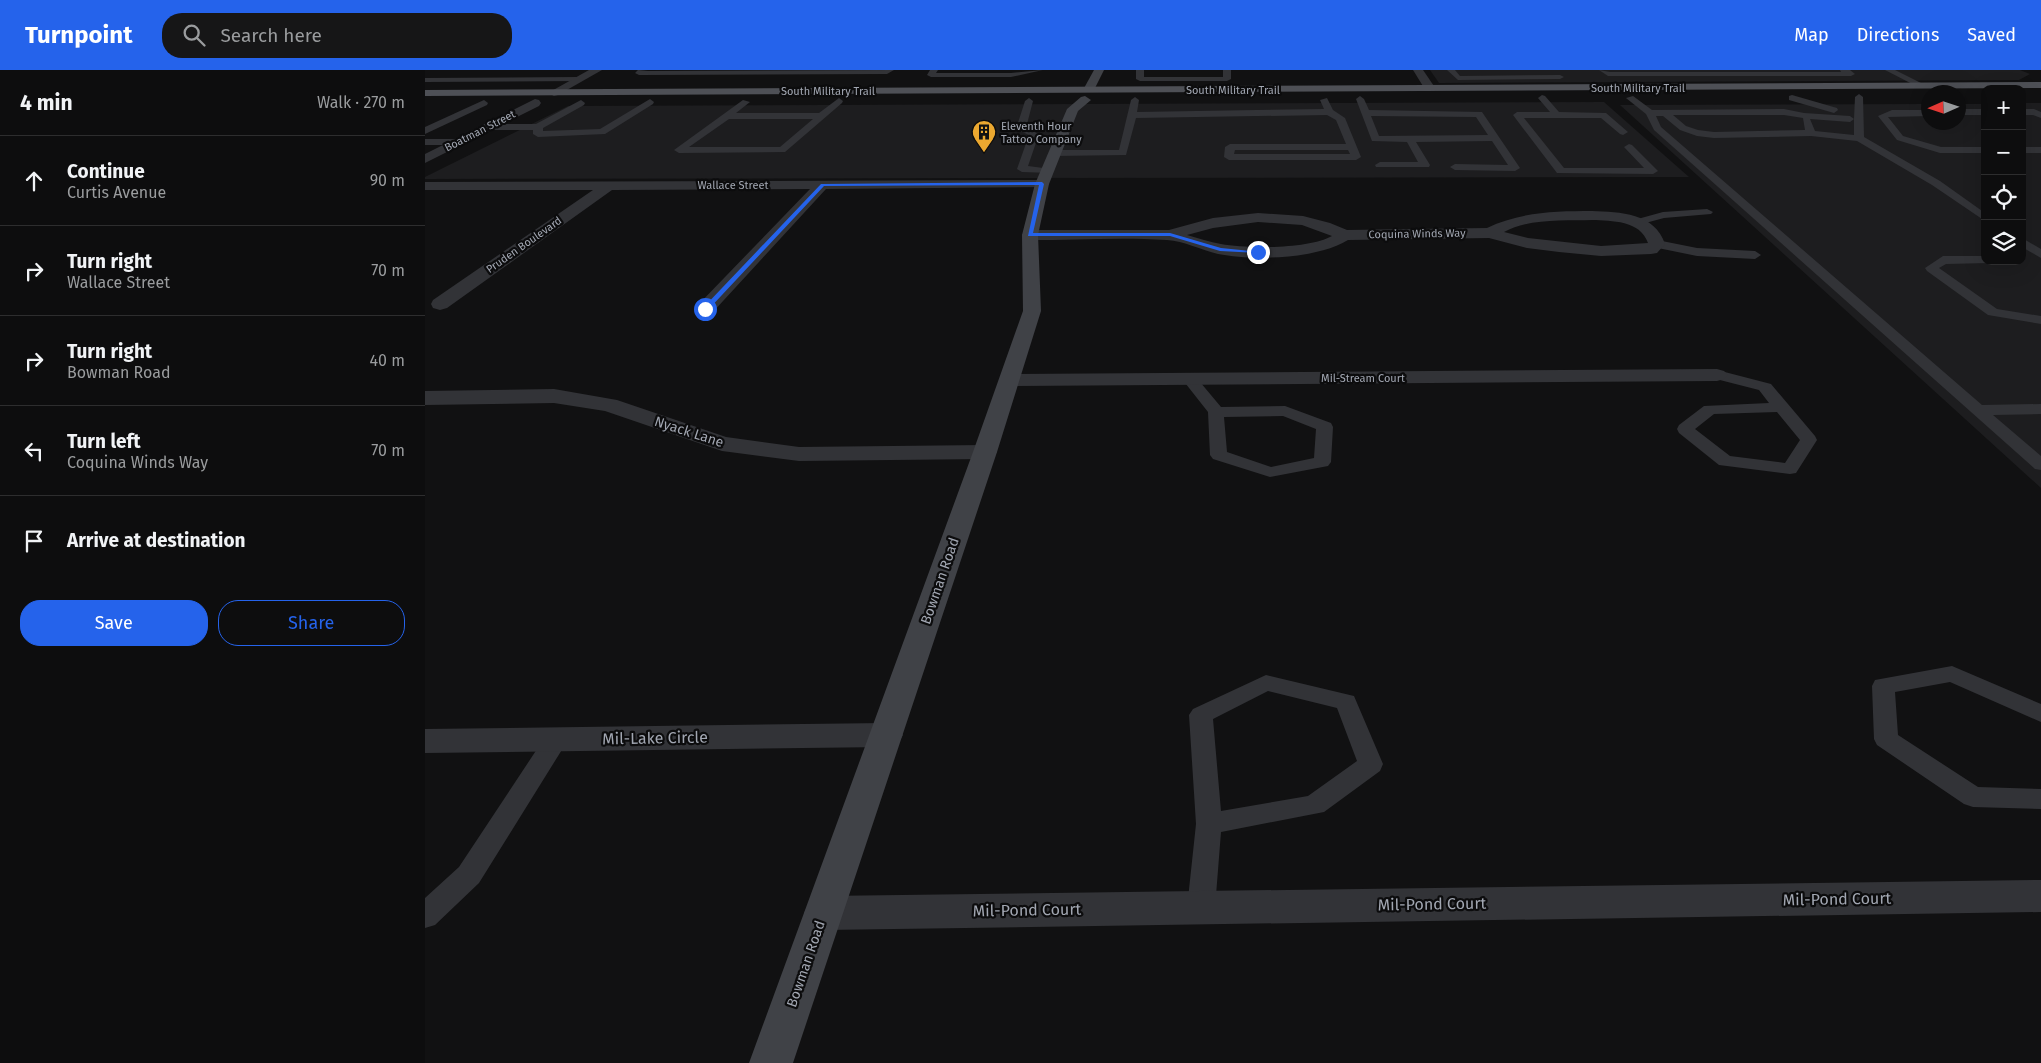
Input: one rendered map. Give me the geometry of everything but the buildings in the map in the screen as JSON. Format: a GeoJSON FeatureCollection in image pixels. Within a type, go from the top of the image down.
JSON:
{"type":"FeatureCollection","features":[{"type":"Feature","properties":{"kind":"main road","name":"South Military Trail"},"geometry":{"type":"LineString","coordinates":[[1966,90],[2041,85]]}},
{"type":"Feature","properties":{"kind":"main road","name":"South Military Trail"},"geometry":{"type":"LineString","coordinates":[[1628,93],[1822,87],[1921,92]]}},
{"type":"Feature","properties":{"kind":"main road","name":"South Military Trail"},"geometry":{"type":"LineString","coordinates":[[425,93],[827,92],[1087,95],[1135,100],[1430,89],[1538,93]]}},
{"type":"Feature","properties":{"kind":"main road"},"geometry":{"type":"LineString","coordinates":[[535,103],[582,97],[707,97],[733,92]]}},
{"type":"Feature","properties":{"kind":"main road","name":"South Military Trail"},"geometry":{"type":"LineString","coordinates":[[1326,94],[1359,99],[1538,93],[1628,93],[1792,98],[1859,97],[1921,92]]}},
{"type":"Feature","properties":{"kind":"main road"},"geometry":{"type":"LineString","coordinates":[[425,102],[507,100],[554,93]]}},
{"type":"Feature","properties":{"kind":"main road"},"geometry":{"type":"LineString","coordinates":[[1359,99],[1373,96],[1599,95],[1628,93]]}},
{"type":"Feature","properties":{"kind":"main road"},"geometry":{"type":"LineString","coordinates":[[864,101],[892,99],[1059,98],[1081,94],[1117,96],[1326,94]]}},
{"type":"Feature","properties":{"kind":"main road","name":"South Military Trail"},"geometry":{"type":"LineString","coordinates":[[425,102],[1029,101],[1087,95]]}},
{"type":"Feature","properties":{"kind":"main road"},"geometry":{"type":"LineString","coordinates":[[1966,97],[1981,97]]}},
{"type":"Feature","properties":{"kind":"main road"},"geometry":{"type":"LineString","coordinates":[[2026,97],[2041,97]]}},
{"type":"Feature","properties":{"kind":"street"},"geometry":{"type":"LineString","coordinates":[[554,93],[597,70]]}},
{"type":"Feature","properties":{"kind":"street","name":"Bowman Road"},"geometry":{"type":"LineString","coordinates":[[771,1063],[1010,380],[1031,311],[1030,235],[1048,169],[1073,108],[1087,95],[1099,70]]}},
{"type":"Feature","properties":{"kind":"street"},"geometry":{"type":"LineString","coordinates":[[1418,70],[1430,89]]}},
{"type":"Feature","properties":{"kind":"street","name":"Boatman Street"},"geometry":{"type":"LineString","coordinates":[[425,159],[535,103]]}},
{"type":"Feature","properties":{"kind":"street","name":"Wallace Street"},"geometry":{"type":"LineString","coordinates":[[425,186],[823,184],[1048,169]]}},
{"type":"Feature","properties":{"kind":"street"},"geometry":{"type":"LineString","coordinates":[[705,309],[823,184]]}},
{"type":"Feature","properties":{"kind":"street","name":"Pruden Boulevard"},"geometry":{"type":"LineString","coordinates":[[440,304],[608,186]]}},
{"type":"Feature","properties":{"kind":"street","name":"Coquina Winds Way"},"geometry":{"type":"LineString","coordinates":[[1170,235],[1194,226],[1226,220],[1268,217],[1299,220],[1329,227],[1345,235],[1489,233],[1527,244],[1601,250],[1651,249],[1657,244]]}},
{"type":"Feature","properties":{"kind":"street","name":"Coquina Winds Way"},"geometry":{"type":"LineString","coordinates":[[1489,233],[1508,224],[1566,217],[1613,217],[1638,222]]}},
{"type":"Feature","properties":{"kind":"street"},"geometry":{"type":"LineString","coordinates":[[1638,222],[1656,237],[1657,244]]}},
{"type":"Feature","properties":{"kind":"street","name":"Coquina Winds Way"},"geometry":{"type":"LineString","coordinates":[[1030,235],[1170,235],[1220,249],[1258,252],[1286,251],[1330,244],[1345,235]]}},
{"type":"Feature","properties":{"kind":"street","name":"Mil-Stream Court"},"geometry":{"type":"LineString","coordinates":[[1010,380],[1717,375]]}},
{"type":"Feature","properties":{"kind":"street","name":"Nyack Lane"},"geometry":{"type":"LineString","coordinates":[[425,398],[554,396],[609,405],[722,444],[799,454],[985,452]]}},
{"type":"Feature","properties":{"kind":"street","name":"Mil-Lake Circle"},"geometry":{"type":"LineString","coordinates":[[425,741],[886,735]]}},
{"type":"Feature","properties":{"kind":"street","name":"Mil-Pond Court"},"geometry":{"type":"LineString","coordinates":[[824,913],[2041,896]]}},
{"type":"Feature","properties":{"kind":"lane"},"geometry":{"type":"LineString","coordinates":[[644,70],[639,73],[690,71],[852,73],[887,72],[890,70]]}},
{"type":"Feature","properties":{"kind":"lane"},"geometry":{"type":"LineString","coordinates":[[841,70],[852,73]]}},
{"type":"Feature","properties":{"kind":"lane"},"geometry":{"type":"LineString","coordinates":[[935,70],[931,75],[979,72],[1011,75],[1039,70]]}},
{"type":"Feature","properties":{"kind":"lane"},"geometry":{"type":"LineString","coordinates":[[1140,70],[1140,79],[1227,79],[1227,70]]}},
{"type":"Feature","properties":{"kind":"lane"},"geometry":{"type":"LineString","coordinates":[[1451,70],[1458,78],[1560,77],[1553,70]]}},
{"type":"Feature","properties":{"kind":"lane"},"geometry":{"type":"LineString","coordinates":[[1506,70],[1515,81],[1538,93],[1557,115]]}},
{"type":"Feature","properties":{"kind":"lane"},"geometry":{"type":"LineString","coordinates":[[1605,72],[1795,72],[1851,74],[1844,70]]}},
{"type":"Feature","properties":{"kind":"lane"},"geometry":{"type":"LineString","coordinates":[[1889,70],[1921,89]]}},
{"type":"Feature","properties":{"kind":"lane"},"geometry":{"type":"LineString","coordinates":[[1605,72],[1650,113],[1657,128],[2041,465]]}},
{"type":"Feature","properties":{"kind":"lane"},"geometry":{"type":"LineString","coordinates":[[1795,72],[1822,87]]}},
{"type":"Feature","properties":{"kind":"lane"},"geometry":{"type":"LineString","coordinates":[[827,92],[852,73]]}},
{"type":"Feature","properties":{"kind":"lane"},"geometry":{"type":"LineString","coordinates":[[425,80],[579,79]]}},
{"type":"Feature","properties":{"kind":"lane"},"geometry":{"type":"LineString","coordinates":[[1326,94],[1329,112]]}},
{"type":"Feature","properties":{"kind":"lane"},"geometry":{"type":"LineString","coordinates":[[1859,97],[1854,122],[1859,138]]}},
{"type":"Feature","properties":{"kind":"lane"},"geometry":{"type":"LineString","coordinates":[[1792,98],[1831,108],[1854,122]]}},
{"type":"Feature","properties":{"kind":"lane"},"geometry":{"type":"LineString","coordinates":[[1359,99],[1375,139],[1496,138]]}},
{"type":"Feature","properties":{"kind":"lane"},"geometry":{"type":"LineString","coordinates":[[1029,101],[1021,129],[1034,134],[1022,169],[1048,169],[1123,154],[1135,100]]}},
{"type":"Feature","properties":{"kind":"lane"},"geometry":{"type":"LineString","coordinates":[[747,102],[679,150],[782,150],[839,101]]}},
{"type":"Feature","properties":{"kind":"lane"},"geometry":{"type":"LineString","coordinates":[[487,127],[538,127],[581,102]]}},
{"type":"Feature","properties":{"kind":"lane"},"geometry":{"type":"LineString","coordinates":[[538,127],[538,134],[603,132],[650,102]]}},
{"type":"Feature","properties":{"kind":"lane"},"geometry":{"type":"LineString","coordinates":[[425,131],[484,103]]}},
{"type":"Feature","properties":{"kind":"lane"},"geometry":{"type":"LineString","coordinates":[[1132,115],[1227,110],[1329,112],[1340,118],[1356,157],[1229,156],[1230,147],[1351,146]]}},
{"type":"Feature","properties":{"kind":"lane"},"geometry":{"type":"LineString","coordinates":[[1650,113],[1784,112],[1854,122]]}},
{"type":"Feature","properties":{"kind":"lane"},"geometry":{"type":"LineString","coordinates":[[1966,112],[1981,112]]}},
{"type":"Feature","properties":{"kind":"lane"},"geometry":{"type":"LineString","coordinates":[[2026,112],[2039,113]]}},
{"type":"Feature","properties":{"kind":"lane"},"geometry":{"type":"LineString","coordinates":[[1365,113],[1479,114],[1515,168],[1455,168]]}},
{"type":"Feature","properties":{"kind":"lane"},"geometry":{"type":"LineString","coordinates":[[1665,113],[1683,128],[1697,133],[1733,135],[1811,132],[1859,138],[1936,183],[1981,215]]}},
{"type":"Feature","properties":{"kind":"lane"},"geometry":{"type":"LineString","coordinates":[[1921,113],[1892,113],[1882,116],[1900,138],[1940,150]]}},
{"type":"Feature","properties":{"kind":"lane"},"geometry":{"type":"LineString","coordinates":[[1623,132],[1603,115],[1517,115],[1561,171],[1653,171],[1629,147]]}},
{"type":"Feature","properties":{"kind":"lane"},"geometry":{"type":"LineString","coordinates":[[727,116],[823,116]]}},
{"type":"Feature","properties":{"kind":"lane"},"geometry":{"type":"LineString","coordinates":[[1804,116],[1811,132]]}},
{"type":"Feature","properties":{"kind":"lane"},"geometry":{"type":"LineString","coordinates":[[1380,165],[1425,165],[1410,139]]}},
{"type":"Feature","properties":{"kind":"lane"},"geometry":{"type":"LineString","coordinates":[[425,142],[458,142]]}},
{"type":"Feature","properties":{"kind":"lane"},"geometry":{"type":"LineString","coordinates":[[1881,151],[1981,150]]}},
{"type":"Feature","properties":{"kind":"lane"},"geometry":{"type":"LineString","coordinates":[[2026,150],[2041,150]]}},
{"type":"Feature","properties":{"kind":"lane"},"geometry":{"type":"LineString","coordinates":[[1638,222],[1663,215],[1707,212]]}},
{"type":"Feature","properties":{"kind":"lane"},"geometry":{"type":"LineString","coordinates":[[1657,244],[1697,252],[1755,255]]}},
{"type":"Feature","properties":{"kind":"lane"},"geometry":{"type":"LineString","coordinates":[[2026,245],[2041,254]]}},
{"type":"Feature","properties":{"kind":"lane"},"geometry":{"type":"LineString","coordinates":[[2026,259],[2041,259]]}},
{"type":"Feature","properties":{"kind":"lane"},"geometry":{"type":"LineString","coordinates":[[1981,260],[1943,260],[1931,268],[1993,312],[2041,320]]}},
{"type":"Feature","properties":{"kind":"lane"},"geometry":{"type":"LineString","coordinates":[[1717,375],[1765,387],[1782,407],[1809,440],[1789,469],[1725,461],[1685,429],[1710,409],[1782,407]]}},
{"type":"Feature","properties":{"kind":"lane"},"geometry":{"type":"LineString","coordinates":[[1190,379],[1216,412],[1219,455],[1270,472],[1322,462],[1325,427],[1285,411],[1216,412]]}},
{"type":"Feature","properties":{"kind":"lane"},"geometry":{"type":"LineString","coordinates":[[1977,410],[2041,409]]}},
{"type":"Feature","properties":{"kind":"lane"},"geometry":{"type":"LineString","coordinates":[[2041,714],[1952,674],[1883,686],[1886,739],[1973,797],[2041,799]]}},
{"type":"Feature","properties":{"kind":"lane"},"geometry":{"type":"LineString","coordinates":[[1201,908],[1209,824],[1201,715],[1266,683],[1346,702],[1371,764],[1315,805],[1209,824]]}},
{"type":"Feature","properties":{"kind":"lane"},"geometry":{"type":"LineString","coordinates":[[425,916],[469,875],[556,740]]}},
{"type":"Feature","properties":{"kind":"shaded area"},"geometry":{"type":"Polygon","coordinates":[[[1430,70],[2020,70],[2030,74],[2019,80],[1439,83],[1430,70]]]}},
{"type":"Feature","properties":{"kind":"shaded area"},"geometry":{"type":"Polygon","coordinates":[[[1604,102],[1689,177],[425,179],[425,177],[568,106],[1604,102]]]}},
{"type":"Feature","properties":{"kind":"shaded area"},"geometry":{"type":"Polygon","coordinates":[[[2026,103],[2041,103],[2041,488],[1620,105],[1921,104],[1921,130],[1966,130],[1966,104],[1981,104],[1981,265],[2026,265],[2026,103]]]}},
{"type":"Feature","properties":{"kind":"place","name":"Eleventh Hour Tattoo Company"},"geometry":{"type":"Point","coordinates":[984,153]}},
{"type":"Feature","properties":{"kind":"route"},"geometry":{"type":"LineString","coordinates":[[705,309],[823,184],[1042,184],[1030,235],[1170,235],[1220,249],[1258,252]]}}]}
